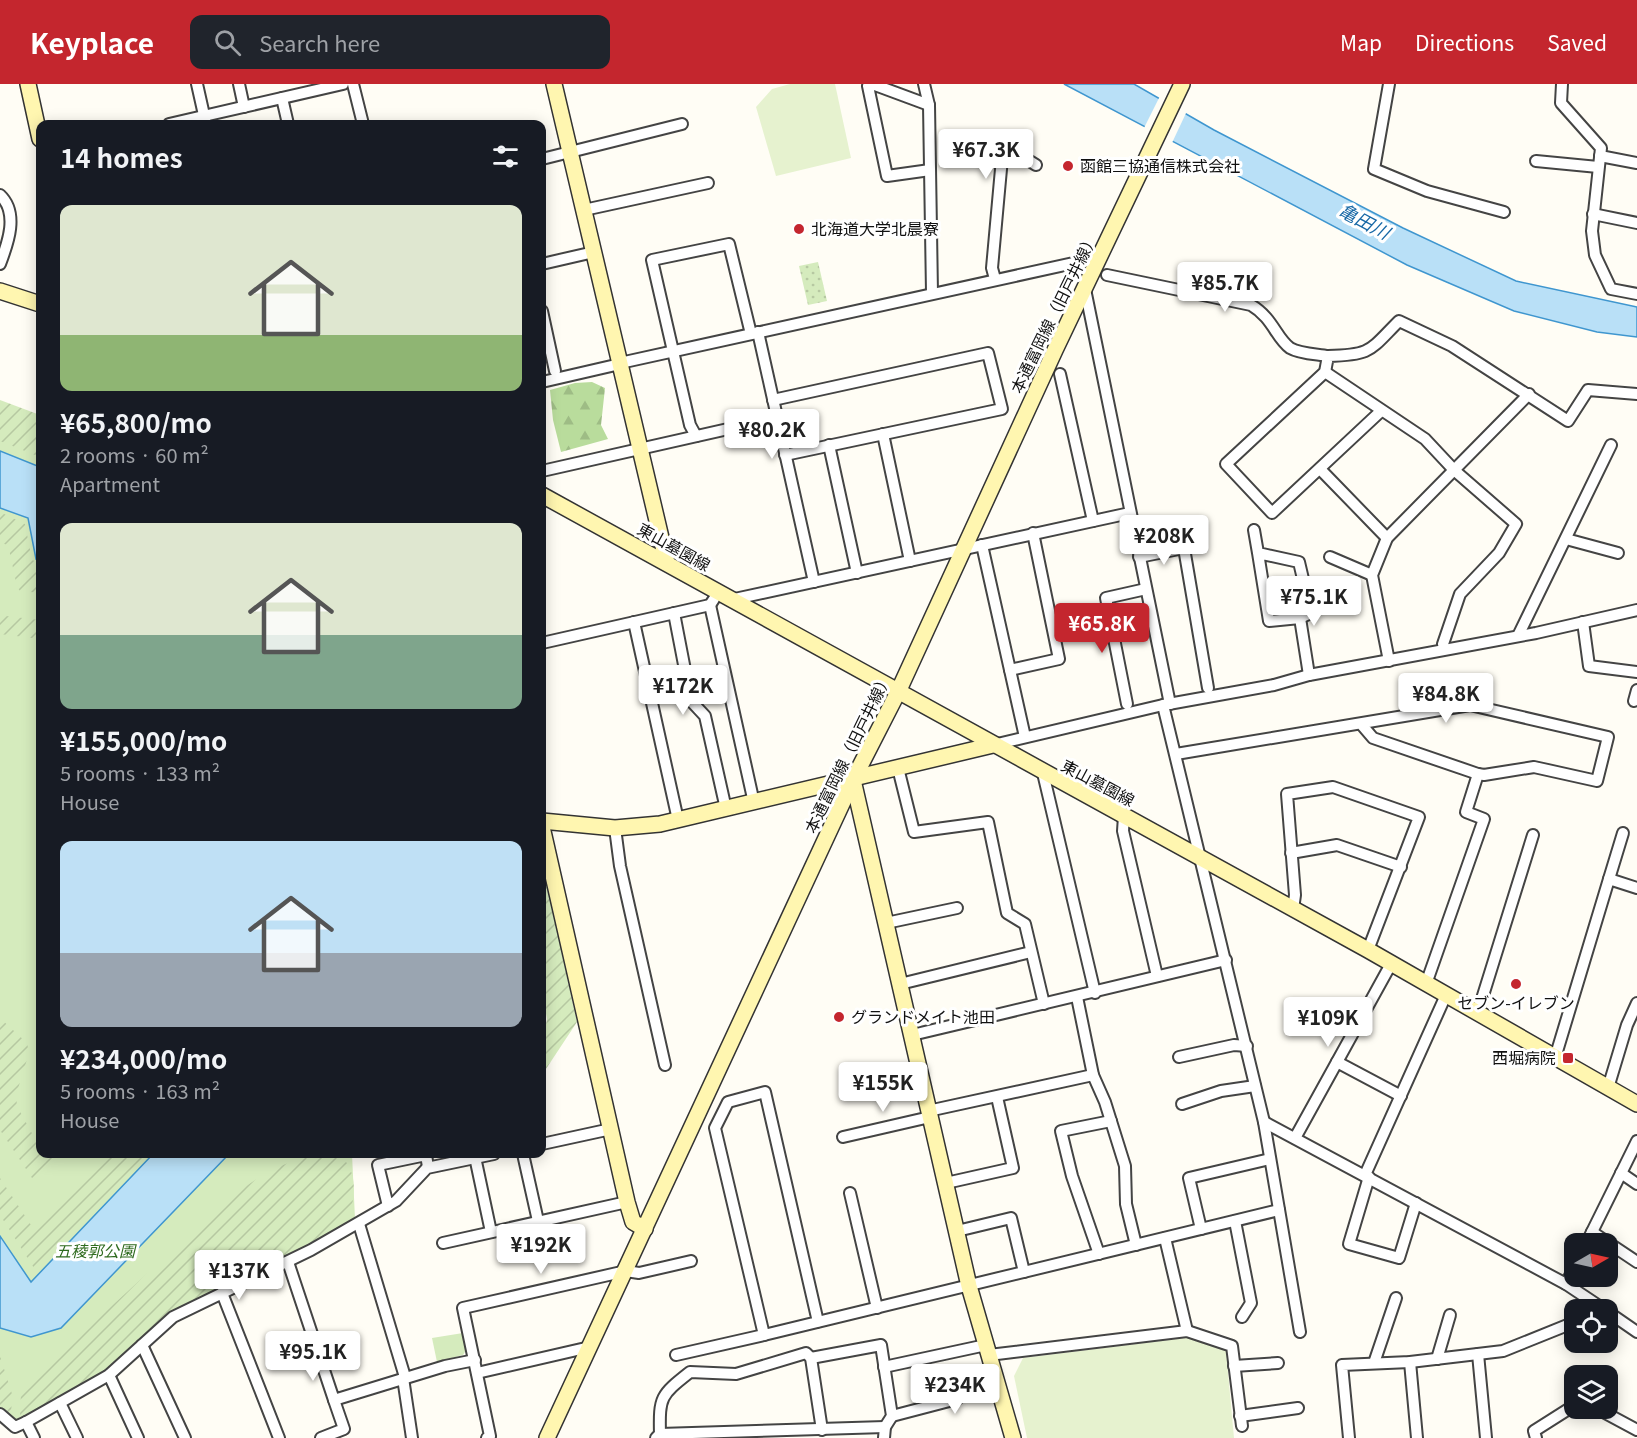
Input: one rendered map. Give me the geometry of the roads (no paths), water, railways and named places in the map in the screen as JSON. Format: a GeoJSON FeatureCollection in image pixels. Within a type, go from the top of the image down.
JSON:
{"type":"FeatureCollection","features":[{"type":"Feature","properties":{"kind":"street"},"geometry":{"type":"LineString","coordinates":[[28,84],[36,121]]}},
{"type":"Feature","properties":{"kind":"street"},"geometry":{"type":"LineString","coordinates":[[197,84],[205,120],[244,107],[344,84]]}},
{"type":"Feature","properties":{"kind":"street"},"geometry":{"type":"LineString","coordinates":[[239,84],[244,107]]}},
{"type":"Feature","properties":{"kind":"street"},"geometry":{"type":"LineString","coordinates":[[353,84],[362,120]]}},
{"type":"Feature","properties":{"kind":"street"},"geometry":{"type":"LineString","coordinates":[[554,84],[667,563]]}},
{"type":"Feature","properties":{"kind":"street"},"geometry":{"type":"LineString","coordinates":[[924,84],[929,105],[932,293]]}},
{"type":"Feature","properties":{"kind":"street"},"geometry":{"type":"LineString","coordinates":[[1389,84],[1374,169],[1427,191],[1504,212]]}},
{"type":"Feature","properties":{"kind":"street"},"geometry":{"type":"LineString","coordinates":[[1562,84],[1561,103],[1601,148],[1592,231],[1595,255],[1611,290],[1637,294]]}},
{"type":"Feature","properties":{"kind":"street"},"geometry":{"type":"LineString","coordinates":[[929,105],[875,85],[868,86],[887,176],[930,170]]}},
{"type":"Feature","properties":{"kind":"street","name":"本通富岡線（旧戸井線）"},"geometry":{"type":"LineString","coordinates":[[547,1438],[853,780],[898,692],[962,549],[1180,90]]}},
{"type":"Feature","properties":{"kind":"street"},"geometry":{"type":"LineString","coordinates":[[282,98],[287,120]]}},
{"type":"Feature","properties":{"kind":"street"},"geometry":{"type":"LineString","coordinates":[[546,158],[682,124]]}},
{"type":"Feature","properties":{"kind":"street"},"geometry":{"type":"LineString","coordinates":[[995,279],[992,268],[1004,145],[1036,165]]}},
{"type":"Feature","properties":{"kind":"street"},"geometry":{"type":"LineString","coordinates":[[1536,161],[1599,161],[1637,164]]}},
{"type":"Feature","properties":{"kind":"street"},"geometry":{"type":"LineString","coordinates":[[584,210],[708,183]]}},
{"type":"Feature","properties":{"kind":"street"},"geometry":{"type":"LineString","coordinates":[[0,195],[6,203],[10,218],[9,242],[0,264]]}},
{"type":"Feature","properties":{"kind":"street"},"geometry":{"type":"LineString","coordinates":[[1593,214],[1637,224]]}},
{"type":"Feature","properties":{"kind":"street"},"geometry":{"type":"LineString","coordinates":[[696,436],[690,424],[652,260],[729,244],[773,400],[814,582]]}},
{"type":"Feature","properties":{"kind":"street"},"geometry":{"type":"LineString","coordinates":[[546,263],[594,252]]}},
{"type":"Feature","properties":{"kind":"street"},"geometry":{"type":"LineString","coordinates":[[546,381],[1101,257]]}},
{"type":"Feature","properties":{"kind":"street"},"geometry":{"type":"LineString","coordinates":[[1107,275],[1251,305],[1261,311],[1293,350],[1328,356],[1359,355],[1370,350],[1399,321],[1452,346],[1568,421],[1588,390],[1637,394]]}},
{"type":"Feature","properties":{"kind":"street"},"geometry":{"type":"LineString","coordinates":[[1084,289],[1146,589],[1176,754],[1199,859],[1226,960],[1264,1122],[1300,1332]]}},
{"type":"Feature","properties":{"kind":"street"},"geometry":{"type":"LineString","coordinates":[[0,291],[36,303]]}},
{"type":"Feature","properties":{"kind":"street"},"geometry":{"type":"LineString","coordinates":[[546,330],[555,371]]}},
{"type":"Feature","properties":{"kind":"street"},"geometry":{"type":"LineString","coordinates":[[773,400],[988,353],[1002,409],[785,455]]}},
{"type":"Feature","properties":{"kind":"street"},"geometry":{"type":"LineString","coordinates":[[1328,356],[1325,372],[1226,464],[1272,513],[1381,411]]}},
{"type":"Feature","properties":{"kind":"street"},"geometry":{"type":"LineString","coordinates":[[1325,372],[1425,439],[1454,470],[1516,524],[1499,553],[1460,594],[1443,644]]}},
{"type":"Feature","properties":{"kind":"street"},"geometry":{"type":"LineString","coordinates":[[1060,374],[1093,521]]}},
{"type":"Feature","properties":{"kind":"street"},"geometry":{"type":"LineString","coordinates":[[1389,661],[1372,575],[1387,538],[1529,394]]}},
{"type":"Feature","properties":{"kind":"street"},"geometry":{"type":"LineString","coordinates":[[546,470],[777,418]]}},
{"type":"Feature","properties":{"kind":"street"},"geometry":{"type":"LineString","coordinates":[[883,435],[910,561]]}},
{"type":"Feature","properties":{"kind":"street"},"geometry":{"type":"LineString","coordinates":[[1518,636],[1611,444]]}},
{"type":"Feature","properties":{"kind":"street"},"geometry":{"type":"LineString","coordinates":[[829,445],[857,573]]}},
{"type":"Feature","properties":{"kind":"street"},"geometry":{"type":"LineString","coordinates":[[1320,469],[1387,538]]}},
{"type":"Feature","properties":{"kind":"street","name":"東山墓園線"},"geometry":{"type":"LineString","coordinates":[[546,497],[667,563],[719,599],[898,692],[1368,950],[1637,1104]]}},
{"type":"Feature","properties":{"kind":"street"},"geometry":{"type":"LineString","coordinates":[[546,642],[674,613],[719,599],[814,582],[1130,513]]}},
{"type":"Feature","properties":{"kind":"street"},"geometry":{"type":"LineString","coordinates":[[1254,530],[1269,621],[1300,618],[1311,613],[1299,562],[1258,553]]}},
{"type":"Feature","properties":{"kind":"street"},"geometry":{"type":"LineString","coordinates":[[1010,670],[1059,659],[1033,534]]}},
{"type":"Feature","properties":{"kind":"street"},"geometry":{"type":"LineString","coordinates":[[1566,538],[1618,553]]}},
{"type":"Feature","properties":{"kind":"street"},"geometry":{"type":"LineString","coordinates":[[982,545],[1025,737]]}},
{"type":"Feature","properties":{"kind":"street"},"geometry":{"type":"LineString","coordinates":[[1139,556],[1184,548],[1208,688]]}},
{"type":"Feature","properties":{"kind":"street"},"geometry":{"type":"LineString","coordinates":[[1330,557],[1372,575]]}},
{"type":"Feature","properties":{"kind":"street"},"geometry":{"type":"LineString","coordinates":[[1127,704],[1106,598],[1146,589]]}},
{"type":"Feature","properties":{"kind":"street"},"geometry":{"type":"LineString","coordinates":[[719,599],[754,802]]}},
{"type":"Feature","properties":{"kind":"street"},"geometry":{"type":"LineString","coordinates":[[546,820],[615,828],[678,820],[1167,705],[1274,685],[1309,675],[1518,636],[1637,610]]}},
{"type":"Feature","properties":{"kind":"street"},"geometry":{"type":"LineString","coordinates":[[674,613],[691,701],[705,716],[726,809]]}},
{"type":"Feature","properties":{"kind":"street"},"geometry":{"type":"LineString","coordinates":[[1300,618],[1309,675]]}},
{"type":"Feature","properties":{"kind":"street"},"geometry":{"type":"LineString","coordinates":[[634,622],[678,820]]}},
{"type":"Feature","properties":{"kind":"street"},"geometry":{"type":"LineString","coordinates":[[1583,622],[1589,666],[1637,672]]}},
{"type":"Feature","properties":{"kind":"street"},"geometry":{"type":"LineString","coordinates":[[1176,754],[1470,705],[1608,737],[1598,781],[1534,767],[1485,775],[1478,774],[1373,738],[1361,724]]}},
{"type":"Feature","properties":{"kind":"street"},"geometry":{"type":"LineString","coordinates":[[898,768],[914,832],[988,822],[1007,913],[1025,924],[1044,1004]]}},
{"type":"Feature","properties":{"kind":"street"},"geometry":{"type":"LineString","coordinates":[[1043,773],[1095,993]]}},
{"type":"Feature","properties":{"kind":"street"},"geometry":{"type":"LineString","coordinates":[[1426,984],[1484,819],[1466,812],[1478,774]]}},
{"type":"Feature","properties":{"kind":"street"},"geometry":{"type":"LineString","coordinates":[[853,780],[969,1286],[1013,1438]]}},
{"type":"Feature","properties":{"kind":"street"},"geometry":{"type":"LineString","coordinates":[[1293,909],[1295,895],[1287,794],[1333,787],[1419,817],[1368,950]]}},
{"type":"Feature","properties":{"kind":"street"},"geometry":{"type":"LineString","coordinates":[[1124,816],[1123,831],[1157,976]]}},
{"type":"Feature","properties":{"kind":"street"},"geometry":{"type":"LineString","coordinates":[[615,828],[620,866],[665,1065]]}},
{"type":"Feature","properties":{"kind":"street"},"geometry":{"type":"LineString","coordinates":[[1555,1058],[1623,833]]}},
{"type":"Feature","properties":{"kind":"street"},"geometry":{"type":"LineString","coordinates":[[1475,1012],[1481,1002],[1533,835]]}},
{"type":"Feature","properties":{"kind":"street"},"geometry":{"type":"LineString","coordinates":[[546,845],[627,1202],[633,1222],[645,1229]]}},
{"type":"Feature","properties":{"kind":"street"},"geometry":{"type":"LineString","coordinates":[[1291,853],[1337,845],[1401,867]]}},
{"type":"Feature","properties":{"kind":"street"},"geometry":{"type":"LineString","coordinates":[[1609,879],[1637,888]]}},
{"type":"Feature","properties":{"kind":"street"},"geometry":{"type":"LineString","coordinates":[[886,923],[957,908]]}},
{"type":"Feature","properties":{"kind":"street"},"geometry":{"type":"LineString","coordinates":[[900,984],[1031,952]]}},
{"type":"Feature","properties":{"kind":"street"},"geometry":{"type":"LineString","coordinates":[[912,1035],[1109,990],[1114,986],[1226,960]]}},
{"type":"Feature","properties":{"kind":"street"},"geometry":{"type":"LineString","coordinates":[[1295,1138],[1390,964]]}},
{"type":"Feature","properties":{"kind":"street"},"geometry":{"type":"LineString","coordinates":[[1416,1203],[1399,1258],[1349,1244],[1367,1176],[1446,995]]}},
{"type":"Feature","properties":{"kind":"street"},"geometry":{"type":"LineString","coordinates":[[1077,997],[1092,1075],[1111,1121],[1125,1166],[1126,1204],[1136,1245]]}},
{"type":"Feature","properties":{"kind":"street"},"geometry":{"type":"LineString","coordinates":[[1608,1088],[1627,1025],[1637,1003]]}},
{"type":"Feature","properties":{"kind":"street"},"geometry":{"type":"LineString","coordinates":[[1179,1057],[1234,1045],[1247,1046]]}},
{"type":"Feature","properties":{"kind":"street"},"geometry":{"type":"LineString","coordinates":[[1337,1062],[1401,1096]]}},
{"type":"Feature","properties":{"kind":"street"},"geometry":{"type":"LineString","coordinates":[[843,1137],[1092,1075]]}},
{"type":"Feature","properties":{"kind":"street"},"geometry":{"type":"LineString","coordinates":[[1182,1104],[1221,1090],[1255,1086]]}},
{"type":"Feature","properties":{"kind":"street"},"geometry":{"type":"LineString","coordinates":[[764,1335],[715,1128],[728,1102],[765,1092],[818,1322]]}},
{"type":"Feature","properties":{"kind":"street"},"geometry":{"type":"LineString","coordinates":[[946,1183],[1012,1168],[997,1097]]}},
{"type":"Feature","properties":{"kind":"street"},"geometry":{"type":"LineString","coordinates":[[703,1104],[722,1113]]}},
{"type":"Feature","properties":{"kind":"street"},"geometry":{"type":"LineString","coordinates":[[1099,1254],[1072,1176],[1061,1131],[1111,1121]]}},
{"type":"Feature","properties":{"kind":"street"},"geometry":{"type":"LineString","coordinates":[[1264,1122],[1367,1176],[1511,1257],[1564,1283]]}},
{"type":"Feature","properties":{"kind":"street"},"geometry":{"type":"LineString","coordinates":[[546,1143],[611,1130]]}},
{"type":"Feature","properties":{"kind":"street"},"geometry":{"type":"LineString","coordinates":[[1637,1141],[1592,1232],[1637,1262]]}},
{"type":"Feature","properties":{"kind":"street"},"geometry":{"type":"LineString","coordinates":[[388,1206],[378,1165],[412,1158]]}},
{"type":"Feature","properties":{"kind":"street"},"geometry":{"type":"LineString","coordinates":[[426,1158],[428,1167]]}},
{"type":"Feature","properties":{"kind":"street"},"geometry":{"type":"LineString","coordinates":[[0,1414],[15,1427],[27,1422],[109,1376],[174,1317],[288,1262],[359,1224],[406,1193],[428,1167],[470,1158]]}},
{"type":"Feature","properties":{"kind":"street"},"geometry":{"type":"LineString","coordinates":[[475,1158],[490,1232]]}},
{"type":"Feature","properties":{"kind":"street"},"geometry":{"type":"LineString","coordinates":[[525,1158],[538,1221]]}},
{"type":"Feature","properties":{"kind":"street"},"geometry":{"type":"LineString","coordinates":[[1201,1229],[1189,1178],[1270,1159]]}},
{"type":"Feature","properties":{"kind":"street"},"geometry":{"type":"LineString","coordinates":[[1621,1173],[1637,1184]]}},
{"type":"Feature","properties":{"kind":"street"},"geometry":{"type":"LineString","coordinates":[[850,1193],[877,1308]]}},
{"type":"Feature","properties":{"kind":"street"},"geometry":{"type":"LineString","coordinates":[[443,1243],[627,1202]]}},
{"type":"Feature","properties":{"kind":"street"},"geometry":{"type":"LineString","coordinates":[[676,1355],[1279,1210]]}},
{"type":"Feature","properties":{"kind":"street"},"geometry":{"type":"LineString","coordinates":[[957,1231],[1011,1218],[1024,1272]]}},
{"type":"Feature","properties":{"kind":"street"},"geometry":{"type":"LineString","coordinates":[[1235,1221],[1251,1303],[1242,1317]]}},
{"type":"Feature","properties":{"kind":"street"},"geometry":{"type":"LineString","coordinates":[[359,1224],[404,1378],[412,1438]]}},
{"type":"Feature","properties":{"kind":"street"},"geometry":{"type":"LineString","coordinates":[[1166,1238],[1187,1331]]}},
{"type":"Feature","properties":{"kind":"street"},"geometry":{"type":"LineString","coordinates":[[487,1438],[490,1436],[463,1308],[626,1271],[639,1273],[691,1261]]}},
{"type":"Feature","properties":{"kind":"street"},"geometry":{"type":"LineString","coordinates":[[288,1262],[344,1429],[321,1438]]}},
{"type":"Feature","properties":{"kind":"street"},"geometry":{"type":"LineString","coordinates":[[1570,1287],[1588,1299]]}},
{"type":"Feature","properties":{"kind":"street"},"geometry":{"type":"LineString","coordinates":[[222,1293],[279,1438]]}},
{"type":"Feature","properties":{"kind":"street"},"geometry":{"type":"LineString","coordinates":[[1374,1362],[1395,1298]]}},
{"type":"Feature","properties":{"kind":"street"},"geometry":{"type":"LineString","coordinates":[[1437,1359],[1450,1315]]}},
{"type":"Feature","properties":{"kind":"street"},"geometry":{"type":"LineString","coordinates":[[1618,1319],[1637,1332]]}},
{"type":"Feature","properties":{"kind":"street"},"geometry":{"type":"LineString","coordinates":[[1349,1438],[1342,1365],[1410,1362],[1503,1351],[1564,1326]]}},
{"type":"Feature","properties":{"kind":"street"},"geometry":{"type":"LineString","coordinates":[[884,1367],[1187,1331],[1232,1346],[1241,1421],[1298,1408]]}},
{"type":"Feature","properties":{"kind":"street"},"geometry":{"type":"LineString","coordinates":[[142,1345],[185,1438]]}},
{"type":"Feature","properties":{"kind":"street"},"geometry":{"type":"LineString","coordinates":[[811,1358],[880,1345],[892,1416],[885,1432],[822,1430],[658,1436],[664,1393],[690,1372],[736,1374],[806,1353],[811,1358],[822,1430]]}},
{"type":"Feature","properties":{"kind":"street"},"geometry":{"type":"LineString","coordinates":[[477,1373],[590,1347]]}},
{"type":"Feature","properties":{"kind":"street"},"geometry":{"type":"LineString","coordinates":[[1478,1354],[1486,1438]]}},
{"type":"Feature","properties":{"kind":"street"},"geometry":{"type":"LineString","coordinates":[[892,1416],[957,1399],[989,1355]]}},
{"type":"Feature","properties":{"kind":"street"},"geometry":{"type":"LineString","coordinates":[[334,1400],[404,1378],[475,1360]]}},
{"type":"Feature","properties":{"kind":"street"},"geometry":{"type":"LineString","coordinates":[[1410,1362],[1417,1438]]}},
{"type":"Feature","properties":{"kind":"street"},"geometry":{"type":"LineString","coordinates":[[1234,1366],[1278,1363]]}},
{"type":"Feature","properties":{"kind":"street"},"geometry":{"type":"LineString","coordinates":[[109,1376],[138,1438]]}},
{"type":"Feature","properties":{"kind":"street"},"geometry":{"type":"LineString","coordinates":[[60,1402],[77,1438]]}},
{"type":"Feature","properties":{"kind":"street"},"geometry":{"type":"LineString","coordinates":[[1536,1438],[1534,1431],[1564,1412]]}},
{"type":"Feature","properties":{"kind":"street"},"geometry":{"type":"LineString","coordinates":[[1616,1419],[1632,1428],[1627,1438]]}},
{"type":"Feature","properties":{"kind":"street"},"geometry":{"type":"LineString","coordinates":[[27,1422],[34,1438]]}},
{"type":"Feature","properties":{"kind":"water","name":"亀田川"},"geometry":{"type":"Polygon","coordinates":[[[1064,84],[1134,84],[1214,130],[1403,228],[1516,281],[1637,307],[1637,337],[1597,332],[1514,311],[1407,265],[1064,84]]]}},
{"type":"Feature","properties":{"kind":"water"},"geometry":{"type":"Polygon","coordinates":[[[0,451],[36,465],[36,559],[28,518],[0,508],[0,451]]]}},
{"type":"Feature","properties":{"kind":"water"},"geometry":{"type":"Polygon","coordinates":[[[149,1158],[225,1158],[61,1328],[31,1337],[0,1328],[0,1236],[31,1282],[149,1158]]]}},
{"type":"Feature","properties":{"kind":"place","name":"函館三協通信株式会社"},"geometry":{"type":"Point","coordinates":[1068,166]}},
{"type":"Feature","properties":{"kind":"place","name":"北海道大学北晨寮"},"geometry":{"type":"Point","coordinates":[799,229]}},
{"type":"Feature","properties":{"kind":"place","name":"セブン-イレブン"},"geometry":{"type":"Point","coordinates":[1516,984]}},
{"type":"Feature","properties":{"kind":"place","name":"グランドメイト池田"},"geometry":{"type":"Point","coordinates":[839,1017]}},
{"type":"Feature","properties":{"kind":"place","name":"西堀病院"},"geometry":{"type":"Point","coordinates":[1568,1058]}},
{"type":"Feature","properties":{"kind":"park label","name":"五稜郭公園"},"geometry":{"type":"Point","coordinates":[95,1251]}}]}
